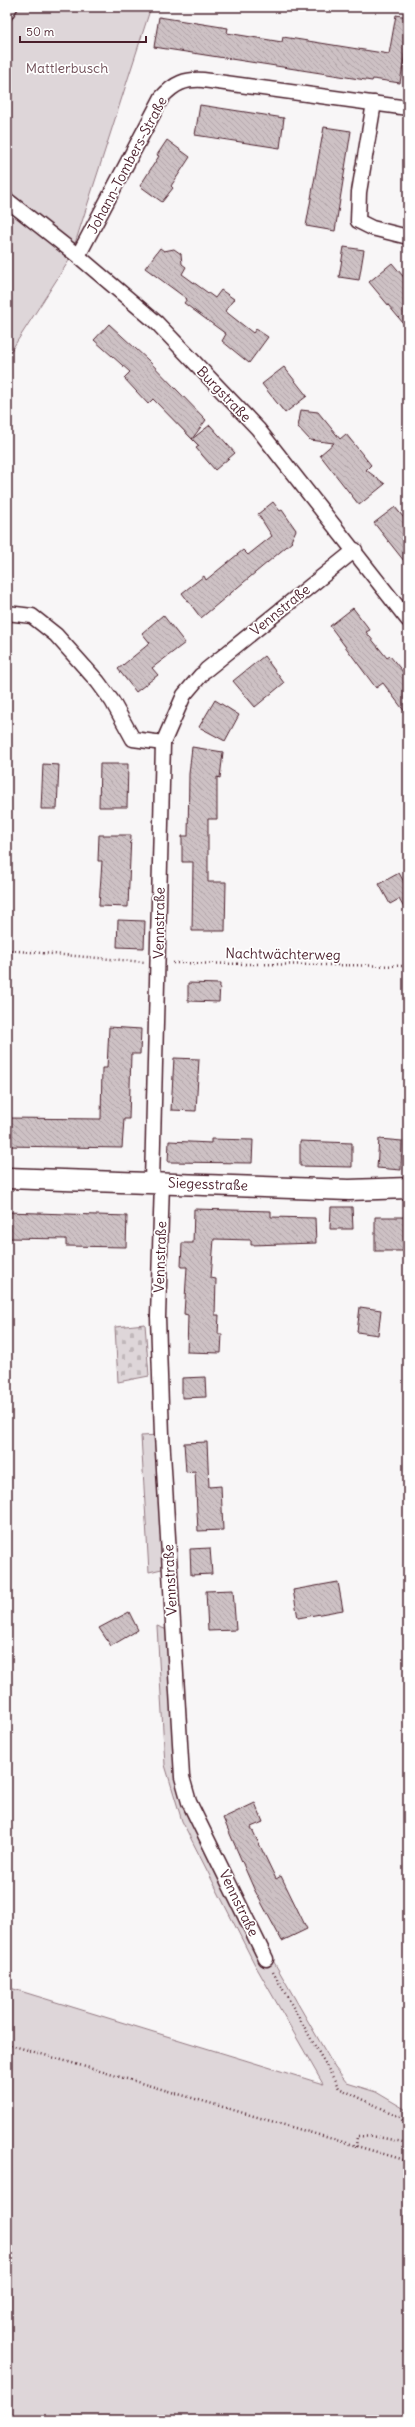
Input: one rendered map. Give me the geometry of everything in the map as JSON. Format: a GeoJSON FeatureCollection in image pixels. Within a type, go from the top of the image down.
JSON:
{"type":"FeatureCollection","features":[{"type":"Feature","properties":{"kind":"main road","name":"Siegesstraße"},"geometry":{"type":"LineString","coordinates":[[7,1178],[157,1182],[349,1190],[408,1188]]}},
{"type":"Feature","properties":{"kind":"street","name":"Johann-Tombers-Straße"},"geometry":{"type":"LineString","coordinates":[[78,256],[162,97],[180,82],[191,79],[203,80],[408,108]]}},
{"type":"Feature","properties":{"kind":"street"},"geometry":{"type":"LineString","coordinates":[[374,104],[359,192],[358,221],[372,228],[408,237]]}},
{"type":"Feature","properties":{"kind":"street","name":"Burgstraße"},"geometry":{"type":"LineString","coordinates":[[7,200],[78,256],[157,323],[258,429],[355,550],[408,620]]}},
{"type":"Feature","properties":{"kind":"street","name":"Vennstraße"},"geometry":{"type":"LineString","coordinates":[[266,1959],[189,1802],[182,1777],[163,1443],[158,1325],[157,1182],[163,743],[184,695],[204,673],[355,550]]}},
{"type":"Feature","properties":{"kind":"street"},"geometry":{"type":"LineString","coordinates":[[7,613],[32,616],[56,635],[98,682],[112,701],[133,739],[163,743]]}},
{"type":"Feature","properties":{"kind":"lane"},"geometry":{"type":"LineString","coordinates":[[7,18],[14,7]]}},
{"type":"Feature","properties":{"kind":"path","name":"Nachtwächterweg"},"geometry":{"type":"LineString","coordinates":[[7,950],[159,963],[408,966]]}},
{"type":"Feature","properties":{"kind":"path"},"geometry":{"type":"LineString","coordinates":[[266,1959],[339,2088],[400,2117],[408,2128]]}},
{"type":"Feature","properties":{"kind":"path"},"geometry":{"type":"LineString","coordinates":[[7,2044],[408,2161]]}},
{"type":"Feature","properties":{"kind":"path"},"geometry":{"type":"LineString","coordinates":[[356,2147],[357,2136],[378,2137],[408,2143]]}},
{"type":"Feature","properties":{"kind":"green space","name":"Mattlerbusch"},"geometry":{"type":"Polygon","coordinates":[[[7,7],[151,7],[70,259],[7,357],[7,7]]]}},
{"type":"Feature","properties":{"kind":"green space"},"geometry":{"type":"Polygon","coordinates":[[[145,1324],[149,1376],[118,1382],[115,1327],[145,1324]]]}},
{"type":"Feature","properties":{"kind":"green space"},"geometry":{"type":"Polygon","coordinates":[[[159,1435],[166,1568],[149,1572],[141,1436],[159,1435]]]}},
{"type":"Feature","properties":{"kind":"green space"},"geometry":{"type":"Polygon","coordinates":[[[157,1626],[170,1631],[179,1777],[271,1957],[335,2068],[347,2083],[376,2092],[408,2111],[408,2420],[7,2420],[7,1987],[323,2084],[254,1963],[182,1821],[165,1765],[157,1626]]]}},
{"type":"Feature","properties":{"kind":"building"},"geometry":{"type":"Polygon","coordinates":[[[396,15],[408,17],[408,34],[400,83],[373,79],[372,81],[154,47],[159,17],[228,28],[227,33],[282,42],[283,37],[389,54],[396,15]]]}},
{"type":"Feature","properties":{"kind":"building"},"geometry":{"type":"Polygon","coordinates":[[[200,105],[284,118],[280,148],[195,135],[200,105]]]}},
{"type":"Feature","properties":{"kind":"building"},"geometry":{"type":"Polygon","coordinates":[[[324,127],[351,131],[335,231],[306,226],[324,127]]]}},
{"type":"Feature","properties":{"kind":"building"},"geometry":{"type":"Polygon","coordinates":[[[167,140],[190,157],[171,186],[173,188],[162,202],[140,186],[167,140]]]}},
{"type":"Feature","properties":{"kind":"building"},"geometry":{"type":"Polygon","coordinates":[[[344,247],[364,250],[359,280],[339,277],[344,247]]]}},
{"type":"Feature","properties":{"kind":"building"},"geometry":{"type":"Polygon","coordinates":[[[160,248],[164,251],[174,249],[181,254],[182,264],[186,267],[182,274],[215,298],[221,290],[234,299],[225,311],[253,333],[256,329],[268,337],[249,363],[222,341],[226,334],[184,303],[187,299],[145,268],[160,248]]]}},
{"type":"Feature","properties":{"kind":"building"},"geometry":{"type":"Polygon","coordinates":[[[392,263],[408,282],[408,329],[369,282],[392,263]]]}},
{"type":"Feature","properties":{"kind":"building"},"geometry":{"type":"Polygon","coordinates":[[[109,324],[148,360],[206,420],[192,439],[153,399],[148,404],[124,378],[130,372],[94,340],[109,324]]]}},
{"type":"Feature","properties":{"kind":"building"},"geometry":{"type":"Polygon","coordinates":[[[284,367],[307,396],[285,413],[262,384],[284,367]]]}},
{"type":"Feature","properties":{"kind":"building"},"geometry":{"type":"Polygon","coordinates":[[[301,410],[318,412],[340,439],[346,434],[371,465],[366,470],[385,484],[359,505],[320,455],[334,443],[310,440],[298,427],[301,410]]]}},
{"type":"Feature","properties":{"kind":"building"},"geometry":{"type":"Polygon","coordinates":[[[210,425],[235,453],[215,470],[196,448],[199,446],[192,439],[210,425]]]}},
{"type":"Feature","properties":{"kind":"building"},"geometry":{"type":"Polygon","coordinates":[[[273,502],[280,511],[282,510],[296,530],[291,541],[292,542],[201,618],[182,593],[204,576],[206,580],[243,550],[248,555],[272,536],[258,514],[273,502]]]}},
{"type":"Feature","properties":{"kind":"building"},"geometry":{"type":"Polygon","coordinates":[[[395,507],[408,523],[408,566],[374,523],[395,507]]]}},
{"type":"Feature","properties":{"kind":"building"},"geometry":{"type":"Polygon","coordinates":[[[353,608],[370,630],[366,632],[387,658],[390,656],[408,678],[408,716],[383,683],[376,688],[330,626],[353,608]]]}},
{"type":"Feature","properties":{"kind":"building"},"geometry":{"type":"Polygon","coordinates":[[[163,615],[185,643],[152,668],[158,675],[136,692],[118,669],[150,643],[142,633],[163,615]]]}},
{"type":"Feature","properties":{"kind":"building"},"geometry":{"type":"Polygon","coordinates":[[[264,656],[284,683],[255,707],[233,681],[264,656]]]}},
{"type":"Feature","properties":{"kind":"building"},"geometry":{"type":"Polygon","coordinates":[[[215,700],[239,715],[225,741],[199,727],[215,700]]]}},
{"type":"Feature","properties":{"kind":"building"},"geometry":{"type":"Polygon","coordinates":[[[192,747],[223,752],[220,778],[217,777],[217,819],[208,819],[208,882],[226,882],[225,931],[192,931],[193,862],[182,862],[182,836],[188,836],[189,774],[192,747]]]}},
{"type":"Feature","properties":{"kind":"building"},"geometry":{"type":"Polygon","coordinates":[[[43,764],[59,765],[57,809],[41,809],[43,764]]]}},
{"type":"Feature","properties":{"kind":"building"},"geometry":{"type":"Polygon","coordinates":[[[100,764],[128,764],[127,807],[99,807],[100,764]]]}},
{"type":"Feature","properties":{"kind":"building"},"geometry":{"type":"Polygon","coordinates":[[[99,835],[131,835],[128,907],[99,906],[102,861],[98,861],[99,835]]]}},
{"type":"Feature","properties":{"kind":"building"},"geometry":{"type":"Polygon","coordinates":[[[399,873],[408,889],[408,915],[399,899],[390,904],[379,884],[399,873]]]}},
{"type":"Feature","properties":{"kind":"building"},"geometry":{"type":"Polygon","coordinates":[[[118,920],[145,921],[144,948],[117,947],[118,920]]]}},
{"type":"Feature","properties":{"kind":"building"},"geometry":{"type":"Polygon","coordinates":[[[188,983],[220,984],[219,1002],[188,1001],[188,983]]]}},
{"type":"Feature","properties":{"kind":"building"},"geometry":{"type":"Polygon","coordinates":[[[109,1027],[141,1029],[140,1054],[131,1054],[129,1119],[124,1119],[122,1148],[7,1146],[7,1118],[101,1119],[102,1068],[107,1068],[109,1027]]]}},
{"type":"Feature","properties":{"kind":"building"},"geometry":{"type":"Polygon","coordinates":[[[174,1058],[199,1059],[196,1111],[171,1110],[174,1058]]]}},
{"type":"Feature","properties":{"kind":"building"},"geometry":{"type":"Polygon","coordinates":[[[211,1139],[253,1140],[252,1163],[168,1162],[169,1141],[211,1143],[211,1139]]]}},
{"type":"Feature","properties":{"kind":"building"},"geometry":{"type":"Polygon","coordinates":[[[379,1139],[402,1141],[401,1170],[377,1168],[379,1139]]]}},
{"type":"Feature","properties":{"kind":"building"},"geometry":{"type":"Polygon","coordinates":[[[300,1141],[352,1143],[352,1167],[300,1166],[300,1141]]]}},
{"type":"Feature","properties":{"kind":"building"},"geometry":{"type":"Polygon","coordinates":[[[331,1207],[352,1207],[353,1229],[330,1229],[331,1207]]]}},
{"type":"Feature","properties":{"kind":"building"},"geometry":{"type":"Polygon","coordinates":[[[194,1209],[271,1211],[271,1217],[315,1218],[316,1243],[251,1245],[251,1240],[214,1239],[211,1278],[216,1279],[215,1315],[219,1315],[218,1334],[222,1334],[221,1353],[187,1352],[188,1315],[184,1314],[187,1267],[181,1267],[182,1243],[193,1243],[194,1209]]]}},
{"type":"Feature","properties":{"kind":"building"},"geometry":{"type":"Polygon","coordinates":[[[7,1212],[127,1216],[126,1247],[66,1246],[66,1239],[7,1238],[7,1212]]]}},
{"type":"Feature","properties":{"kind":"building"},"geometry":{"type":"Polygon","coordinates":[[[375,1217],[405,1217],[406,1251],[375,1251],[375,1217]]]}},
{"type":"Feature","properties":{"kind":"building"},"geometry":{"type":"Polygon","coordinates":[[[360,1307],[381,1310],[378,1335],[357,1332],[360,1307]]]}},
{"type":"Feature","properties":{"kind":"building"},"geometry":{"type":"Polygon","coordinates":[[[205,1377],[206,1397],[182,1398],[182,1378],[205,1377]]]}},
{"type":"Feature","properties":{"kind":"building"},"geometry":{"type":"Polygon","coordinates":[[[207,1442],[209,1487],[221,1486],[223,1530],[198,1531],[195,1471],[186,1472],[184,1443],[207,1442]]]}},
{"type":"Feature","properties":{"kind":"building"},"geometry":{"type":"Polygon","coordinates":[[[210,1548],[212,1574],[191,1575],[190,1549],[210,1548]]]}},
{"type":"Feature","properties":{"kind":"building"},"geometry":{"type":"Polygon","coordinates":[[[338,1582],[343,1610],[298,1618],[293,1590],[338,1582]]]}},
{"type":"Feature","properties":{"kind":"building"},"geometry":{"type":"Polygon","coordinates":[[[233,1590],[236,1630],[208,1631],[206,1591],[233,1590]]]}},
{"type":"Feature","properties":{"kind":"building"},"geometry":{"type":"Polygon","coordinates":[[[129,1612],[138,1630],[111,1646],[99,1628],[129,1612]]]}},
{"type":"Feature","properties":{"kind":"building"},"geometry":{"type":"Polygon","coordinates":[[[255,1803],[263,1822],[251,1827],[276,1879],[281,1876],[307,1929],[282,1941],[254,1889],[223,1818],[255,1803]]]}}]}
